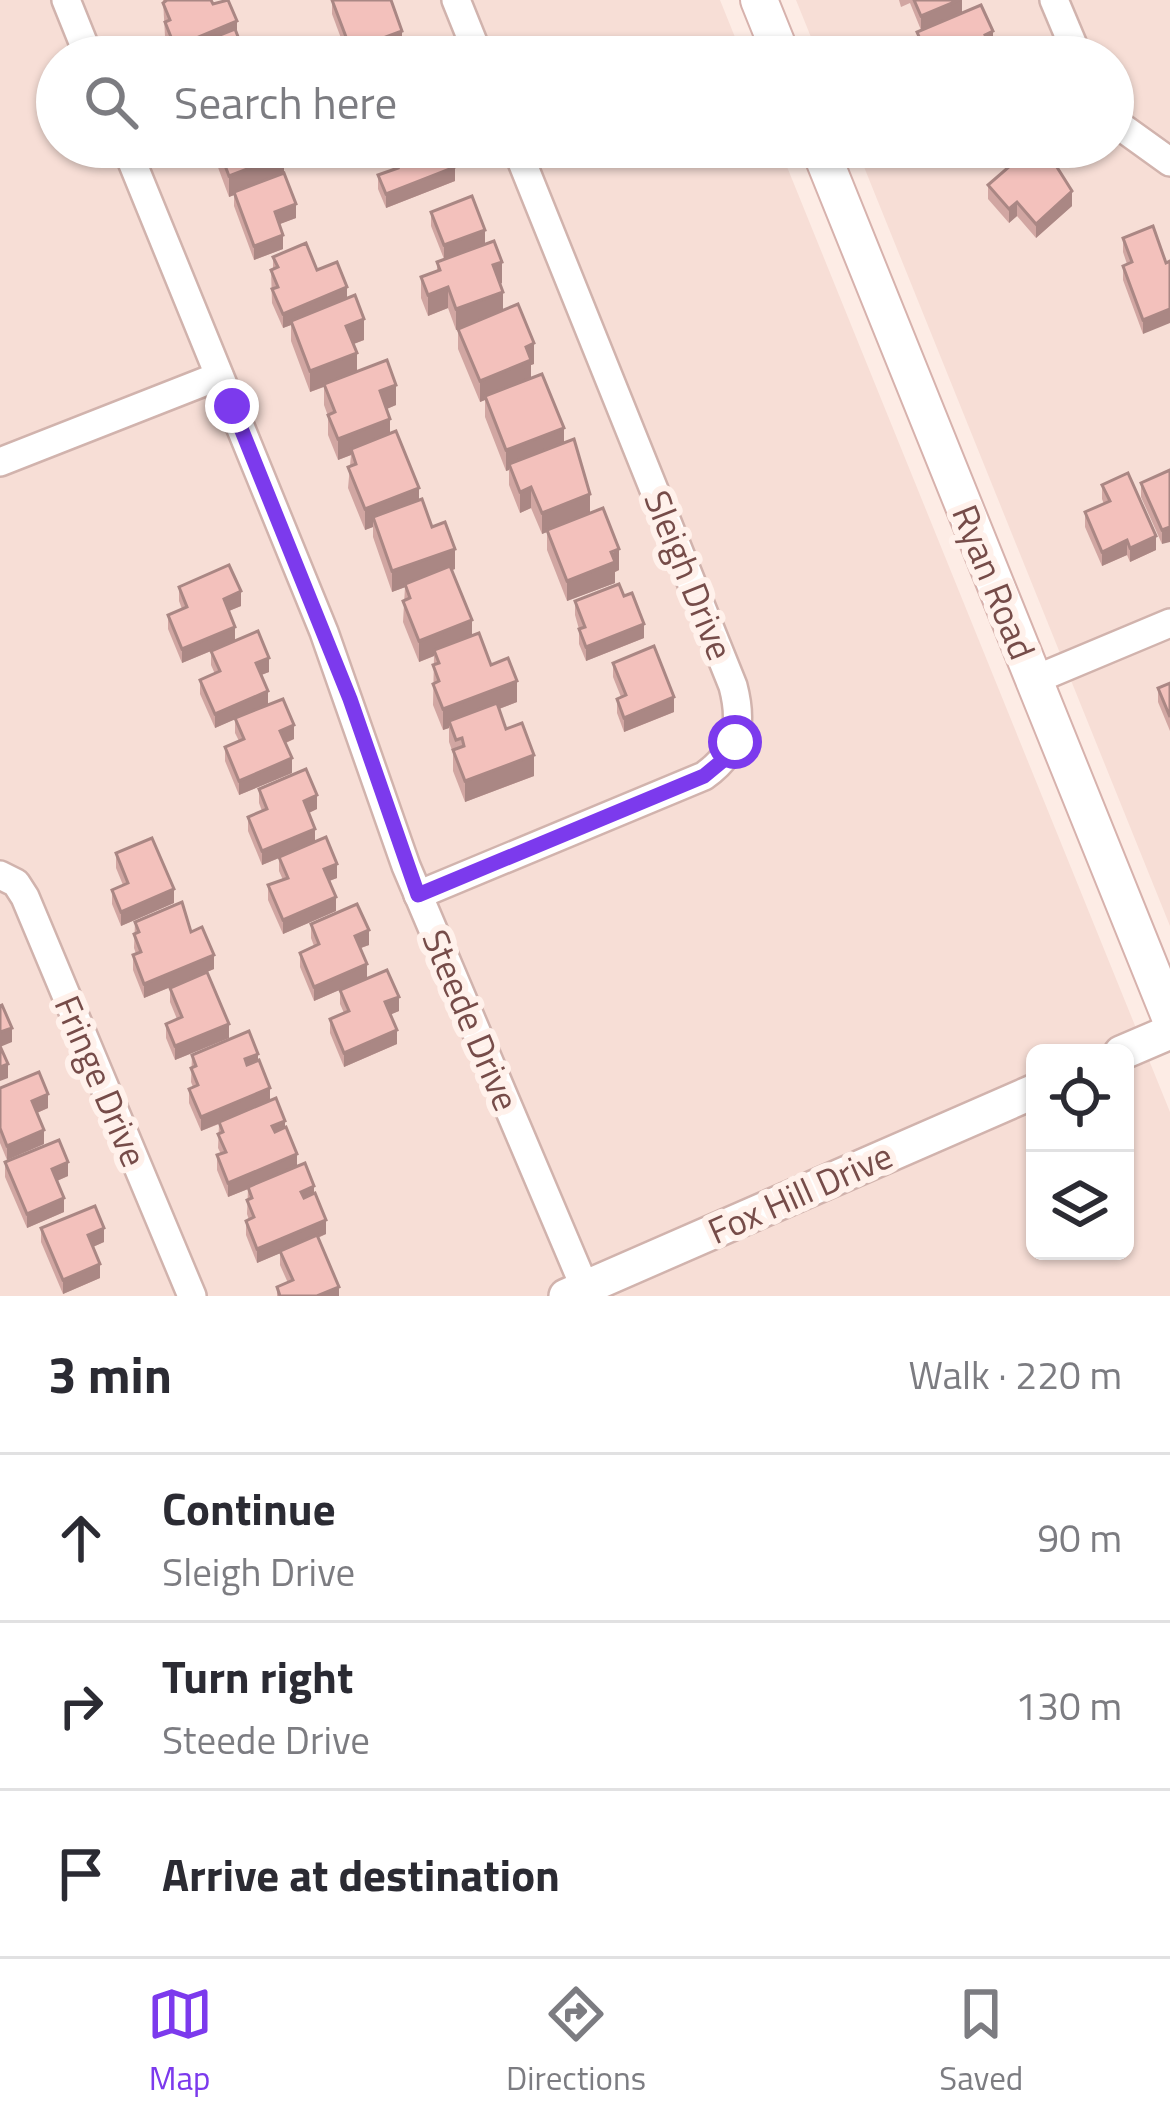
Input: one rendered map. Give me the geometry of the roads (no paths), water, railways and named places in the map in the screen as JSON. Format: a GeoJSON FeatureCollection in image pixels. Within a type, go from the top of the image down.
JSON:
{"type":"FeatureCollection","features":[{"type":"Feature","properties":{"kind":"main road"},"geometry":{"type":"LineString","coordinates":[[759,0],[774,36]]}},
{"type":"Feature","properties":{"kind":"main road","name":"Ryan Road"},"geometry":{"type":"LineString","coordinates":[[827,168],[1170,1017]]}},
{"type":"Feature","properties":{"kind":"street"},"geometry":{"type":"LineString","coordinates":[[66,0],[81,36]]}},
{"type":"Feature","properties":{"kind":"street"},"geometry":{"type":"LineString","coordinates":[[456,0],[471,36]]}},
{"type":"Feature","properties":{"kind":"street"},"geometry":{"type":"LineString","coordinates":[[1054,0],[1069,36]]}},
{"type":"Feature","properties":{"kind":"street"},"geometry":{"type":"LineString","coordinates":[[1134,136],[1170,162]]}},
{"type":"Feature","properties":{"kind":"street","name":"Steede Drive"},"geometry":{"type":"LineString","coordinates":[[135,168],[350,699],[418,895],[576,1292]]}},
{"type":"Feature","properties":{"kind":"street","name":"Sleigh Drive"},"geometry":{"type":"LineString","coordinates":[[418,895],[704,776],[727,757],[739,725],[734,686],[524,168]]}},
{"type":"Feature","properties":{"kind":"street"},"geometry":{"type":"LineString","coordinates":[[0,462],[220,376]]}},
{"type":"Feature","properties":{"kind":"street"},"geometry":{"type":"LineString","coordinates":[[1034,680],[1170,622]]}},
{"type":"Feature","properties":{"kind":"street","name":"Fringe Drive"},"geometry":{"type":"LineString","coordinates":[[0,875],[16,883],[25,897],[192,1296]]}},
{"type":"Feature","properties":{"kind":"street"},"geometry":{"type":"LineString","coordinates":[[1134,1047],[1170,1031]]}},
{"type":"Feature","properties":{"kind":"street","name":"Fox Hill Drive"},"geometry":{"type":"LineString","coordinates":[[576,1292],[1026,1095]]}}]}
